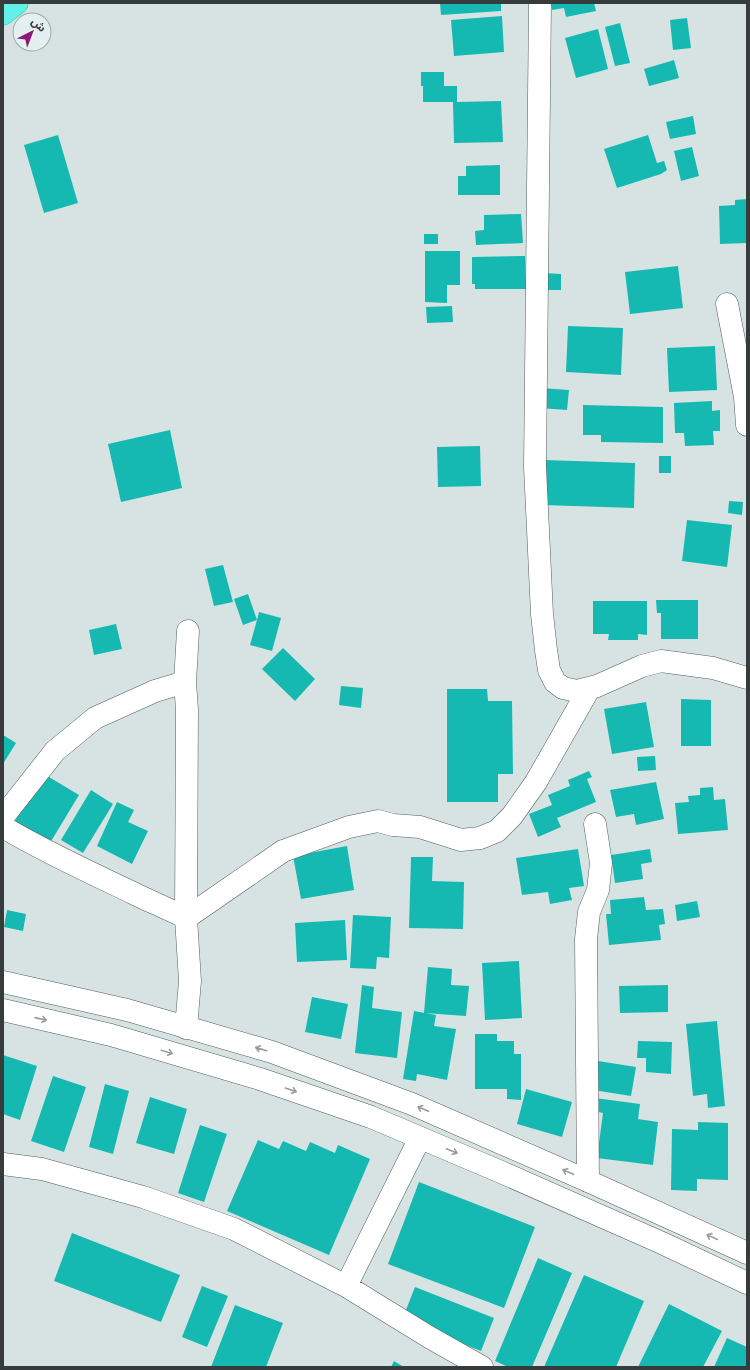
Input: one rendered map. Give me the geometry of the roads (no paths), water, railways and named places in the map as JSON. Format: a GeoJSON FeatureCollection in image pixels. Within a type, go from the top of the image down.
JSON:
{"type":"FeatureCollection","features":[{"type":"Feature","properties":{"kind":"highway"},"geometry":{"type":"LineString","coordinates":[[3,14],[17,3]]}},
{"type":"Feature","properties":{"kind":"street"},"geometry":{"type":"LineString","coordinates":[[540,3],[535,466],[542,614],[549,670],[555,682],[563,688],[576,691],[597,686],[642,666],[661,662],[712,668],[747,678]]}},
{"type":"Feature","properties":{"kind":"street"},"geometry":{"type":"LineString","coordinates":[[728,304],[745,397],[747,425]]}},
{"type":"Feature","properties":{"kind":"street"},"geometry":{"type":"LineString","coordinates":[[186,1028],[190,981],[186,918],[185,682],[188,631]]}},
{"type":"Feature","properties":{"kind":"street"},"geometry":{"type":"LineString","coordinates":[[3,817],[56,751],[95,718],[155,691],[185,682]]}},
{"type":"Feature","properties":{"kind":"street"},"geometry":{"type":"LineString","coordinates":[[186,918],[283,851],[349,827],[378,821],[393,825],[420,827],[461,840],[480,838],[497,831],[512,816],[536,782],[589,689]]}},
{"type":"Feature","properties":{"kind":"street"},"geometry":{"type":"LineString","coordinates":[[588,1181],[586,939],[589,912],[598,890],[601,863],[595,824]]}},
{"type":"Feature","properties":{"kind":"street"},"geometry":{"type":"LineString","coordinates":[[3,827],[28,842],[71,864],[186,918]]}},
{"type":"Feature","properties":{"kind":"street"},"geometry":{"type":"LineString","coordinates":[[3,982],[127,1010],[272,1052],[404,1102],[588,1181],[747,1253]]}},
{"type":"Feature","properties":{"kind":"street"},"geometry":{"type":"LineString","coordinates":[[3,1010],[111,1035],[260,1080],[371,1117],[633,1230],[747,1284]]}},
{"type":"Feature","properties":{"kind":"street"},"geometry":{"type":"LineString","coordinates":[[346,1286],[420,1138]]}},
{"type":"Feature","properties":{"kind":"street"},"geometry":{"type":"LineString","coordinates":[[3,1164],[42,1169],[143,1197],[234,1229],[346,1286],[428,1337],[482,1367]]}}]}
